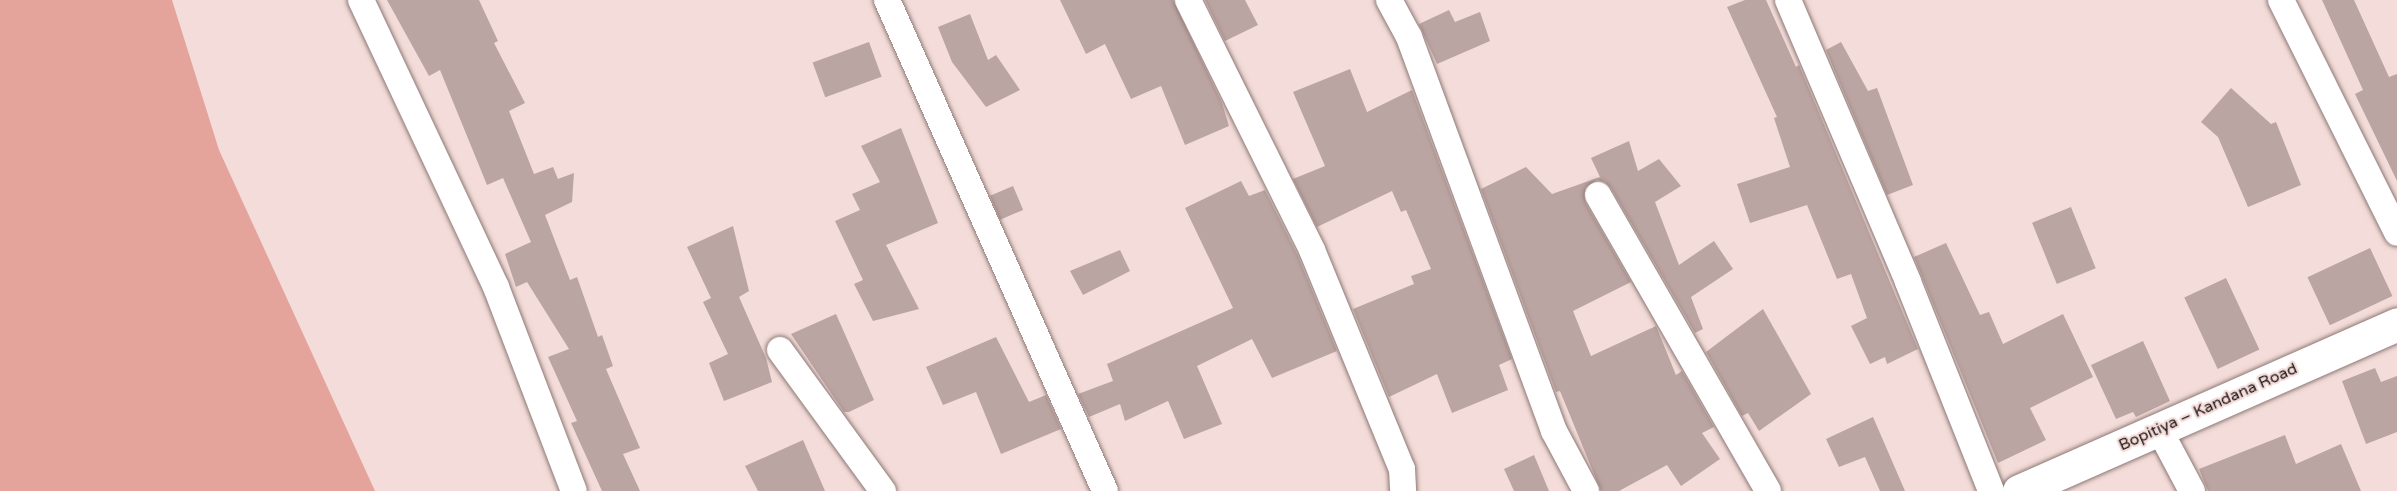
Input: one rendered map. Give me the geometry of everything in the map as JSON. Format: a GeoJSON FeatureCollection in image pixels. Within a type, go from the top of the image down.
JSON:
{"type":"FeatureCollection","features":[{"type":"Feature","properties":{"kind":"street"},"geometry":{"type":"LineString","coordinates":[[362,0],[496,287],[574,491]]}},
{"type":"Feature","properties":{"kind":"street"},"geometry":{"type":"LineString","coordinates":[[887,0],[1105,491]]}},
{"type":"Feature","properties":{"kind":"street"},"geometry":{"type":"LineString","coordinates":[[1188,0],[1312,250],[1402,469],[1403,491]]}},
{"type":"Feature","properties":{"kind":"street"},"geometry":{"type":"LineString","coordinates":[[1389,0],[1408,37],[1554,431],[1586,491]]}},
{"type":"Feature","properties":{"kind":"street"},"geometry":{"type":"LineString","coordinates":[[1788,0],[1908,282],[1991,491]]}},
{"type":"Feature","properties":{"kind":"street"},"geometry":{"type":"LineString","coordinates":[[2281,0],[2397,234]]}},
{"type":"Feature","properties":{"kind":"street"},"geometry":{"type":"LineString","coordinates":[[1598,195],[1768,491]]}},
{"type":"Feature","properties":{"kind":"street","name":"Bopitiya – Kandana Road"},"geometry":{"type":"LineString","coordinates":[[2019,491],[2397,324]]}},
{"type":"Feature","properties":{"kind":"street"},"geometry":{"type":"LineString","coordinates":[[780,350],[883,491]]}},
{"type":"Feature","properties":{"kind":"street"},"geometry":{"type":"LineString","coordinates":[[2159,429],[2192,491]]}},
{"type":"Feature","properties":{"kind":"shaded area"},"geometry":{"type":"Polygon","coordinates":[[[0,0],[172,0],[219,150],[375,491],[0,491],[0,0]]]}},
{"type":"Feature","properties":{"kind":"building"},"geometry":{"type":"Polygon","coordinates":[[[387,0],[479,0],[498,41],[494,43],[525,103],[509,111],[534,174],[553,167],[558,179],[574,173],[572,202],[545,215],[570,280],[577,277],[598,337],[602,335],[613,366],[606,369],[640,448],[623,454],[640,491],[602,491],[571,423],[577,421],[548,357],[569,349],[527,282],[516,287],[505,254],[531,242],[503,178],[487,185],[440,70],[429,76],[387,0]]]}},
{"type":"Feature","properties":{"kind":"building"},"geometry":{"type":"Polygon","coordinates":[[[1060,0],[1173,0],[1222,103],[1229,126],[1185,145],[1161,86],[1131,99],[1105,44],[1086,54],[1060,0]]]}},
{"type":"Feature","properties":{"kind":"building"},"geometry":{"type":"Polygon","coordinates":[[[1205,0],[1245,0],[1258,25],[1225,41],[1205,0]]]}},
{"type":"Feature","properties":{"kind":"building"},"geometry":{"type":"Polygon","coordinates":[[[1745,0],[1766,0],[1796,67],[1799,65],[1918,349],[1887,364],[1885,357],[1870,364],[1851,326],[1867,318],[1851,274],[1837,279],[1807,205],[1750,223],[1737,184],[1790,167],[1774,118],[1777,117],[1727,7],[1745,0]]]}},
{"type":"Feature","properties":{"kind":"building"},"geometry":{"type":"Polygon","coordinates":[[[2322,0],[2354,0],[2389,77],[2397,74],[2397,181],[2355,94],[2363,90],[2322,0]]]}},
{"type":"Feature","properties":{"kind":"building"},"geometry":{"type":"Polygon","coordinates":[[[1449,10],[1455,22],[1480,12],[1490,41],[1437,64],[1419,24],[1449,10]]]}},
{"type":"Feature","properties":{"kind":"building"},"geometry":{"type":"Polygon","coordinates":[[[970,14],[988,60],[996,55],[1020,90],[986,107],[952,62],[938,27],[970,14]]]}},
{"type":"Feature","properties":{"kind":"building"},"geometry":{"type":"Polygon","coordinates":[[[869,42],[882,77],[825,97],[813,63],[869,42]]]}},
{"type":"Feature","properties":{"kind":"building"},"geometry":{"type":"Polygon","coordinates":[[[1841,42],[1868,91],[1877,88],[1913,185],[1887,195],[1826,50],[1841,42]]]}},
{"type":"Feature","properties":{"kind":"building"},"geometry":{"type":"Polygon","coordinates":[[[1350,69],[1367,112],[1412,90],[1512,359],[1499,365],[1508,390],[1452,413],[1437,374],[1389,397],[1353,309],[1414,284],[1411,276],[1431,269],[1406,210],[1401,212],[1392,191],[1317,227],[1293,179],[1325,166],[1293,92],[1350,69]]]}},
{"type":"Feature","properties":{"kind":"building"},"geometry":{"type":"Polygon","coordinates":[[[2231,88],[2271,124],[2276,122],[2301,185],[2248,207],[2218,137],[2201,122],[2231,88]]]}},
{"type":"Feature","properties":{"kind":"building"},"geometry":{"type":"Polygon","coordinates":[[[901,128],[938,223],[886,245],[919,309],[873,321],[854,284],[863,280],[835,221],[860,210],[852,194],[880,182],[861,146],[901,128]]]}},
{"type":"Feature","properties":{"kind":"building"},"geometry":{"type":"Polygon","coordinates":[[[1629,141],[1638,171],[1659,159],[1681,186],[1655,202],[1679,265],[1714,241],[1733,269],[1691,297],[1703,329],[1695,333],[1611,188],[1605,182],[1597,180],[1585,188],[1585,202],[1631,282],[1573,311],[1591,356],[1656,326],[1676,375],[1682,371],[1714,427],[1702,433],[1720,459],[1681,486],[1667,465],[1619,491],[1601,491],[1560,391],[1556,392],[1481,189],[1526,167],[1552,194],[1600,177],[1591,158],[1629,141]]]}},
{"type":"Feature","properties":{"kind":"building"},"geometry":{"type":"Polygon","coordinates":[[[1241,181],[1249,196],[1265,190],[1298,256],[1337,351],[1272,378],[1252,339],[1197,366],[1222,424],[1184,439],[1168,401],[1125,421],[1120,404],[1089,417],[1078,394],[1113,381],[1107,364],[1233,308],[1185,208],[1241,181]]]}},
{"type":"Feature","properties":{"kind":"building"},"geometry":{"type":"Polygon","coordinates":[[[1013,186],[1023,210],[1000,220],[990,196],[1013,186]]]}},
{"type":"Feature","properties":{"kind":"building"},"geometry":{"type":"Polygon","coordinates":[[[2071,207],[2096,268],[2057,284],[2032,223],[2071,207]]]}},
{"type":"Feature","properties":{"kind":"building"},"geometry":{"type":"Polygon","coordinates":[[[733,226],[749,291],[739,297],[766,358],[772,382],[724,401],[709,363],[728,354],[703,302],[711,298],[687,247],[733,226]]]}},
{"type":"Feature","properties":{"kind":"building"},"geometry":{"type":"Polygon","coordinates":[[[1946,243],[1980,315],[1989,312],[2003,344],[2063,314],[2093,377],[2030,408],[2046,440],[1998,463],[1914,257],[1946,243]]]}},
{"type":"Feature","properties":{"kind":"building"},"geometry":{"type":"Polygon","coordinates":[[[2370,248],[2392,296],[2330,325],[2307,277],[2370,248]]]}},
{"type":"Feature","properties":{"kind":"building"},"geometry":{"type":"Polygon","coordinates":[[[1120,250],[1130,271],[1083,295],[1070,271],[1120,250]]]}},
{"type":"Feature","properties":{"kind":"building"},"geometry":{"type":"Polygon","coordinates":[[[2226,278],[2259,350],[2218,369],[2184,297],[2226,278]]]}},
{"type":"Feature","properties":{"kind":"building"},"geometry":{"type":"Polygon","coordinates":[[[1763,309],[1811,394],[1759,431],[1748,413],[1742,416],[1706,352],[1763,309]]]}},
{"type":"Feature","properties":{"kind":"building"},"geometry":{"type":"Polygon","coordinates":[[[836,314],[874,400],[849,412],[844,412],[791,334],[836,314]]]}},
{"type":"Feature","properties":{"kind":"building"},"geometry":{"type":"Polygon","coordinates":[[[996,337],[1029,402],[1046,395],[1061,429],[1001,454],[976,392],[943,405],[926,367],[996,337]]]}},
{"type":"Feature","properties":{"kind":"building"},"geometry":{"type":"Polygon","coordinates":[[[2143,341],[2170,401],[2136,417],[2133,412],[2116,419],[2091,365],[2143,341]]]}},
{"type":"Feature","properties":{"kind":"building"},"geometry":{"type":"Polygon","coordinates":[[[2375,368],[2381,382],[2397,376],[2397,432],[2366,444],[2342,381],[2375,368]]]}},
{"type":"Feature","properties":{"kind":"building"},"geometry":{"type":"Polygon","coordinates":[[[1873,417],[1905,491],[1880,491],[1865,457],[1839,467],[1826,439],[1873,417]]]}},
{"type":"Feature","properties":{"kind":"building"},"geometry":{"type":"Polygon","coordinates":[[[2285,435],[2296,464],[2341,444],[2361,491],[2208,491],[2199,469],[2285,435]]]}},
{"type":"Feature","properties":{"kind":"building"},"geometry":{"type":"Polygon","coordinates":[[[803,440],[825,491],[758,491],[745,466],[803,440]]]}},
{"type":"Feature","properties":{"kind":"building"},"geometry":{"type":"Polygon","coordinates":[[[1534,455],[1549,491],[1514,491],[1504,469],[1534,455]]]}}]}
